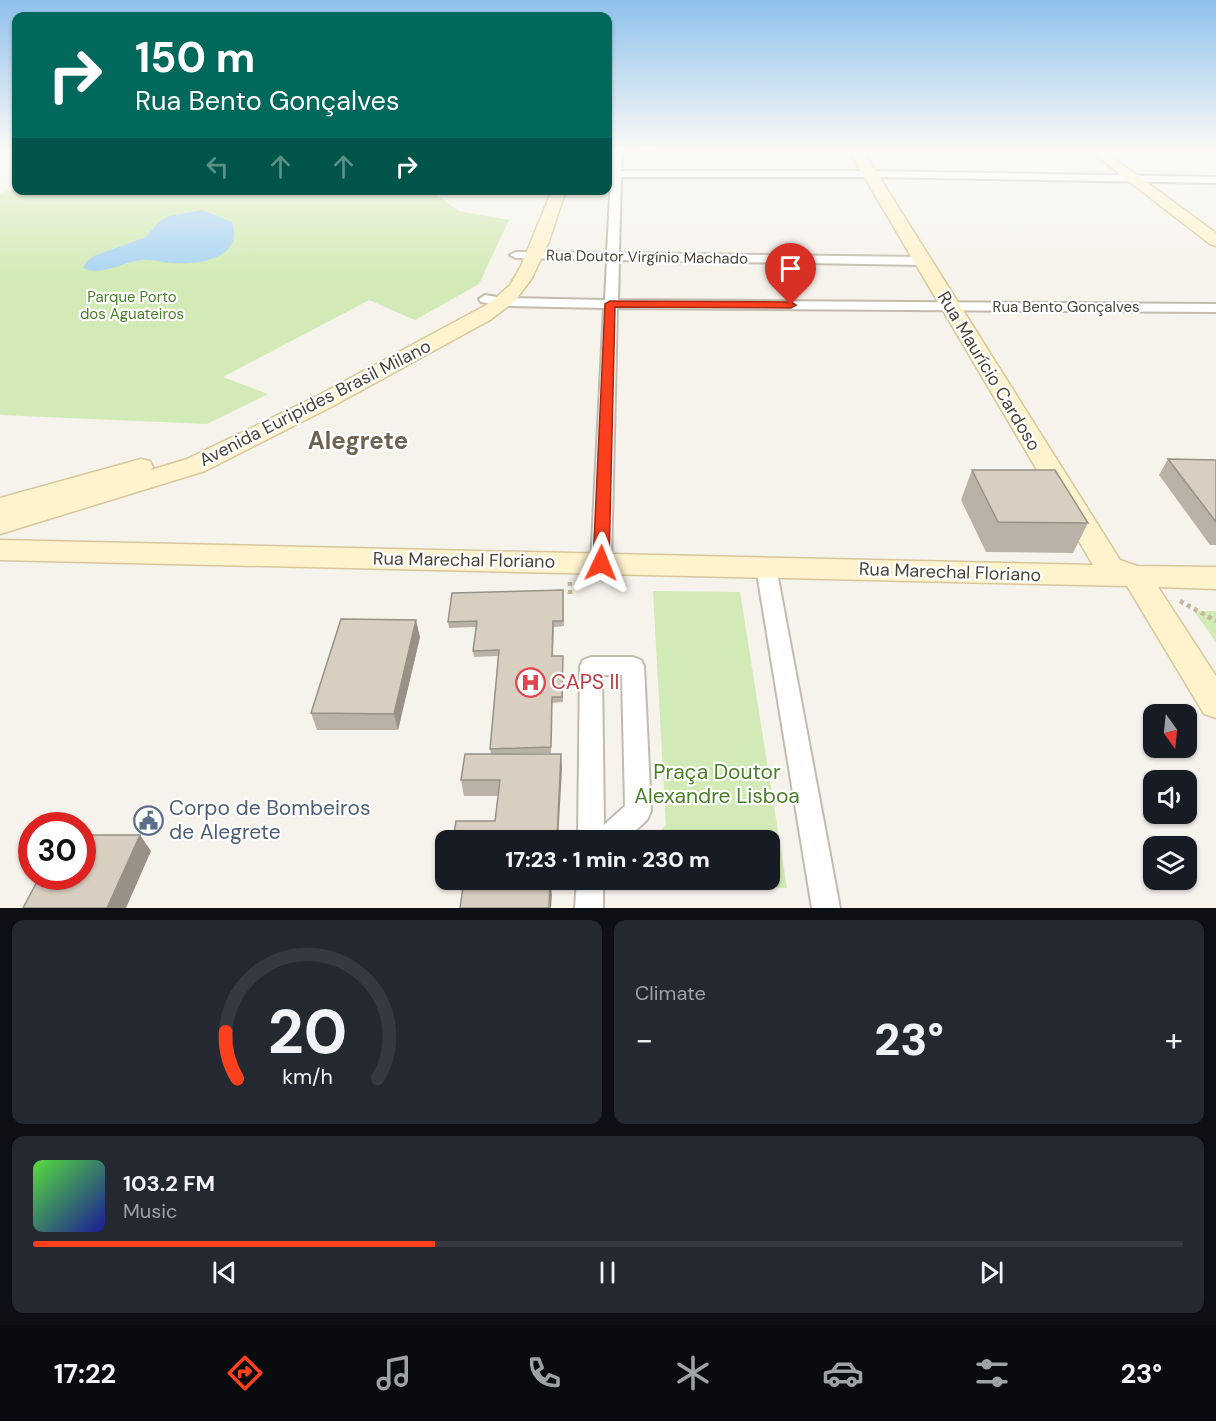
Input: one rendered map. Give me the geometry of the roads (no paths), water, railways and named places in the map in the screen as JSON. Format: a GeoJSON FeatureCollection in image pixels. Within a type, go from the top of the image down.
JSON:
{"type":"FeatureCollection","features":[{"type":"Feature","properties":{"kind":"main road","name":"Rua Maurício Cardoso"},"geometry":{"type":"LineString","coordinates":[[882,193],[1099,552],[1110,567],[1136,577]]}},
{"type":"Feature","properties":{"kind":"main road"},"geometry":{"type":"LineString","coordinates":[[1156,193],[1216,241]]}},
{"type":"Feature","properties":{"kind":"main road","name":"Avenida Euripides Brasil Milano"},"geometry":{"type":"LineString","coordinates":[[0,507],[171,459],[211,444],[483,316],[494,301],[516,288],[543,195]]}},
{"type":"Feature","properties":{"kind":"main road","name":"Avenida Euripides Brasil Milano"},"geometry":{"type":"LineString","coordinates":[[525,256],[556,195]]}},
{"type":"Feature","properties":{"kind":"main road","name":"Avenida Euripides Brasil Milano"},"geometry":{"type":"LineString","coordinates":[[0,525],[196,465],[376,366]]}},
{"type":"Feature","properties":{"kind":"main road"},"geometry":{"type":"LineString","coordinates":[[7,550],[5,536],[29,516]]}},
{"type":"Feature","properties":{"kind":"main road","name":"Rua Marechal Floriano"},"geometry":{"type":"LineString","coordinates":[[7,550],[1216,578]]}},
{"type":"Feature","properties":{"kind":"main road"},"geometry":{"type":"LineString","coordinates":[[1136,577],[1216,704]]}},
{"type":"Feature","properties":{"kind":"street"},"geometry":{"type":"LineString","coordinates":[[601,563],[612,256],[612,195]]}},
{"type":"Feature","properties":{"kind":"street","name":"Rua Doutor Virgínio Machado"},"geometry":{"type":"LineString","coordinates":[[525,256],[922,261]]}},
{"type":"Feature","properties":{"kind":"street","name":"Rua Bento Gonçalves"},"geometry":{"type":"LineString","coordinates":[[494,301],[610,304],[1216,308]]}},
{"type":"Feature","properties":{"kind":"street"},"geometry":{"type":"LineString","coordinates":[[766,567],[826,908]]}},
{"type":"Feature","properties":{"kind":"street"},"geometry":{"type":"LineString","coordinates":[[591,830],[591,666],[633,666],[638,811],[617,830]]}},
{"type":"Feature","properties":{"kind":"street"},"geometry":{"type":"LineString","coordinates":[[589,908],[590,890]]}},
{"type":"Feature","properties":{"kind":"water"},"geometry":{"type":"Polygon","coordinates":[[[202,210],[232,222],[234,234],[232,244],[217,257],[184,263],[141,260],[97,271],[83,268],[94,256],[146,237],[159,222],[170,216],[202,210]]]}},
{"type":"Feature","properties":{"kind":"place","name":"CAPS II"},"geometry":{"type":"Point","coordinates":[530,682]}},
{"type":"Feature","properties":{"kind":"place","name":"Corpo de Bombeiros de Alegrete"},"geometry":{"type":"Point","coordinates":[148,820]}},
{"type":"Feature","properties":{"kind":"district","name":"Alegrete"},"geometry":{"type":"Point","coordinates":[358,441]}},
{"type":"Feature","properties":{"kind":"park label","name":"Parque Porto dos Aguateiros"},"geometry":{"type":"Point","coordinates":[132,306]}},
{"type":"Feature","properties":{"kind":"park label","name":"Praça Doutor Alexandre Lisboa"},"geometry":{"type":"Point","coordinates":[717,784]}}]}
